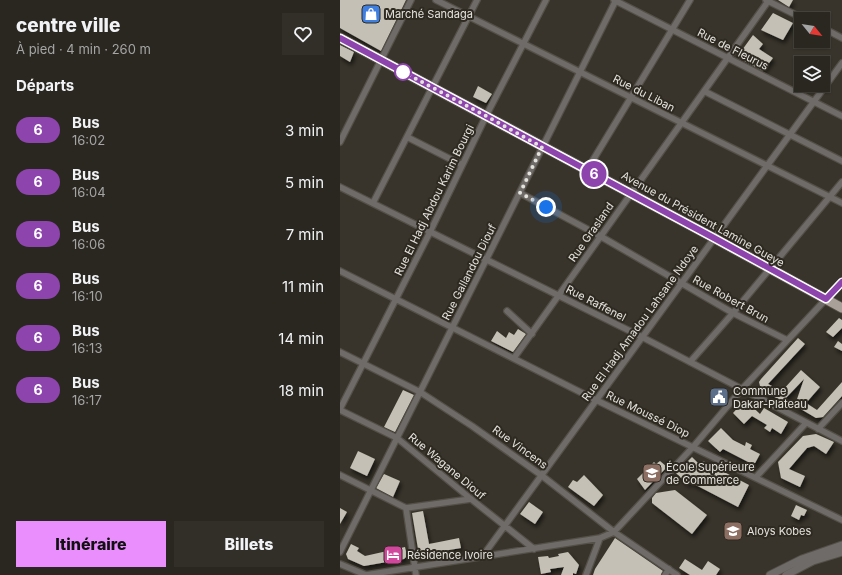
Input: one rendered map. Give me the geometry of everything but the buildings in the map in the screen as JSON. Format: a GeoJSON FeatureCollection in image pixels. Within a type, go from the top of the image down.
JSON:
{"type":"FeatureCollection","features":[{"type":"Feature","properties":{"kind":"main road","name":"Avenue du Président Lamine Gueye"},"geometry":{"type":"LineString","coordinates":[[340,38],[842,308]]}},
{"type":"Feature","properties":{"kind":"street"},"geometry":{"type":"LineString","coordinates":[[340,142],[411,0]]}},
{"type":"Feature","properties":{"kind":"street","name":"Rue du Liban"},"geometry":{"type":"LineString","coordinates":[[436,0],[842,203]]}},
{"type":"Feature","properties":{"kind":"street"},"geometry":{"type":"LineString","coordinates":[[373,203],[477,0]]}},
{"type":"Feature","properties":{"kind":"street","name":"Rue El Hadj Abdou Karim Bourgi"},"geometry":{"type":"LineString","coordinates":[[340,409],[430,232],[486,116],[546,0]]}},
{"type":"Feature","properties":{"kind":"street","name":"Rue de Fleurus"},"geometry":{"type":"LineString","coordinates":[[615,0],[842,116]]}},
{"type":"Feature","properties":{"kind":"street","name":"Rue Gallandou Diouf"},"geometry":{"type":"LineString","coordinates":[[340,552],[615,0]]}},
{"type":"Feature","properties":{"kind":"street"},"geometry":{"type":"LineString","coordinates":[[587,170],[690,0]]}},
{"type":"Feature","properties":{"kind":"street"},"geometry":{"type":"LineString","coordinates":[[767,0],[794,14]]}},
{"type":"Feature","properties":{"kind":"street","name":"Rue Grasland"},"geometry":{"type":"LineString","coordinates":[[514,358],[728,58],[767,0]]}},
{"type":"Feature","properties":{"kind":"street"},"geometry":{"type":"LineString","coordinates":[[830,32],[842,38]]}},
{"type":"Feature","properties":{"kind":"street","name":"Rue El Hadj Amadou Lahsane Ndoye"},"geometry":{"type":"LineString","coordinates":[[482,557],[842,63]]}},
{"type":"Feature","properties":{"kind":"street"},"geometry":{"type":"LineString","coordinates":[[704,91],[842,161]]}},
{"type":"Feature","properties":{"kind":"street"},"geometry":{"type":"LineString","coordinates":[[407,137],[462,165]]}},
{"type":"Feature","properties":{"kind":"street"},"geometry":{"type":"LineString","coordinates":[[690,362],[733,313],[842,182]]}},
{"type":"Feature","properties":{"kind":"street","name":"Rue Raffenel"},"geometry":{"type":"LineString","coordinates":[[340,187],[642,337],[842,442]]}},
{"type":"Feature","properties":{"kind":"street","name":"Rue Robert Brun"},"geometry":{"type":"LineString","coordinates":[[520,193],[600,236],[733,313],[787,340]]}},
{"type":"Feature","properties":{"kind":"street","name":"Rue Moussé Diop"},"geometry":{"type":"LineString","coordinates":[[340,271],[596,400],[842,520]]}},
{"type":"Feature","properties":{"kind":"street"},"geometry":{"type":"LineString","coordinates":[[340,564],[366,575],[600,538],[614,532],[693,447],[742,389],[842,282]]}},
{"type":"Feature","properties":{"kind":"street"},"geometry":{"type":"LineString","coordinates":[[507,311],[532,334]]}},
{"type":"Feature","properties":{"kind":"street","name":"Rue Vincens"},"geometry":{"type":"LineString","coordinates":[[340,352],[420,392],[472,426],[541,475],[614,532],[677,575]]}},
{"type":"Feature","properties":{"kind":"street"},"geometry":{"type":"LineString","coordinates":[[818,429],[842,403]]}},
{"type":"Feature","properties":{"kind":"street","name":"Rue Wagane Diouf"},"geometry":{"type":"LineString","coordinates":[[340,409],[397,438],[534,549]]}},
{"type":"Feature","properties":{"kind":"street"},"geometry":{"type":"LineString","coordinates":[[756,477],[806,423]]}},
{"type":"Feature","properties":{"kind":"street"},"geometry":{"type":"LineString","coordinates":[[340,475],[406,508],[471,499]]}},
{"type":"Feature","properties":{"kind":"street"},"geometry":{"type":"LineString","coordinates":[[406,508],[416,575]]}},
{"type":"Feature","properties":{"kind":"street"},"geometry":{"type":"LineString","coordinates":[[586,575],[600,538]]}},
{"type":"Feature","properties":{"kind":"street"},"geometry":{"type":"LineString","coordinates":[[770,575],[802,558],[842,545]]}},
{"type":"Feature","properties":{"kind":"street"},"geometry":{"type":"LineString","coordinates":[[786,575],[813,561],[842,552]]}},
{"type":"Feature","properties":{"kind":"street"},"geometry":{"type":"LineString","coordinates":[[665,575],[669,569]]}},
{"type":"Feature","properties":{"kind":"bus line","name":"6"},"geometry":{"type":"LineString","coordinates":[[340,38],[826,299],[842,282]]}},
{"type":"Feature","properties":{"kind":"place","name":"Marché Sandaga"},"geometry":{"type":"Point","coordinates":[371,14]}},
{"type":"Feature","properties":{"kind":"place","name":"Commune Dakar-Plateau"},"geometry":{"type":"Point","coordinates":[719,397]}},
{"type":"Feature","properties":{"kind":"place","name":"École Supérieure de Commerce"},"geometry":{"type":"Point","coordinates":[652,473]}},
{"type":"Feature","properties":{"kind":"place","name":"Aloys Kobes"},"geometry":{"type":"Point","coordinates":[733,531]}},
{"type":"Feature","properties":{"kind":"place","name":"Résidence Ivoire"},"geometry":{"type":"Point","coordinates":[393,555]}},
{"type":"Feature","properties":{"kind":"route"},"geometry":{"type":"LineString","coordinates":[[403,72],[542,147],[520,193],[546,207]]}}]}
